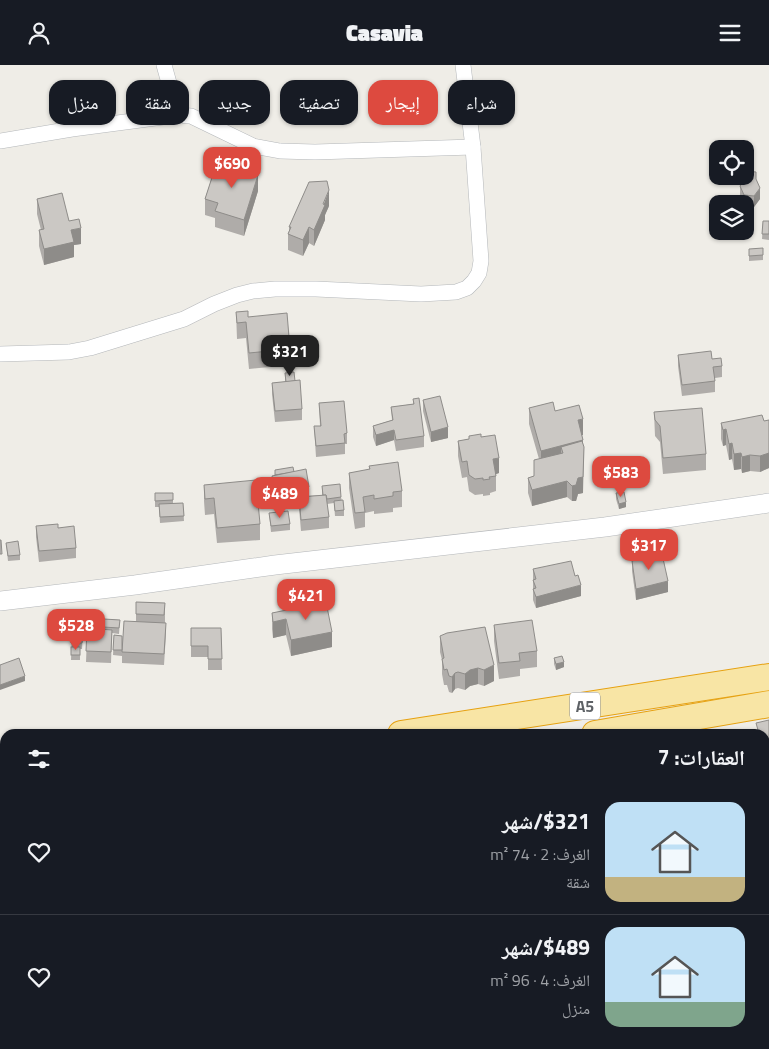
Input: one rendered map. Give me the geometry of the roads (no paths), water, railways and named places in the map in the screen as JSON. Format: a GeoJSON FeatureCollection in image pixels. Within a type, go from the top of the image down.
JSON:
{"type":"FeatureCollection","features":[{"type":"Feature","properties":{"kind":"highway","name":"A5"},"geometry":{"type":"LineString","coordinates":[[434,729],[769,677]]}},
{"type":"Feature","properties":{"kind":"highway","name":"A5"},"geometry":{"type":"LineString","coordinates":[[624,729],[769,704]]}},
{"type":"Feature","properties":{"kind":"street"},"geometry":{"type":"LineString","coordinates":[[164,65],[168,80]]}},
{"type":"Feature","properties":{"kind":"street"},"geometry":{"type":"LineString","coordinates":[[0,354],[69,352],[90,348],[184,319],[230,298],[253,291],[316,289],[420,294],[456,292],[466,288],[479,273],[481,261],[473,147],[463,65]]}},
{"type":"Feature","properties":{"kind":"street"},"geometry":{"type":"LineString","coordinates":[[189,116],[253,146],[280,151],[315,152],[473,147]]}},
{"type":"Feature","properties":{"kind":"street"},"geometry":{"type":"LineString","coordinates":[[0,141],[126,122]]}},
{"type":"Feature","properties":{"kind":"street"},"geometry":{"type":"LineString","coordinates":[[0,601],[134,585],[275,565],[604,527],[769,503]]}}]}
